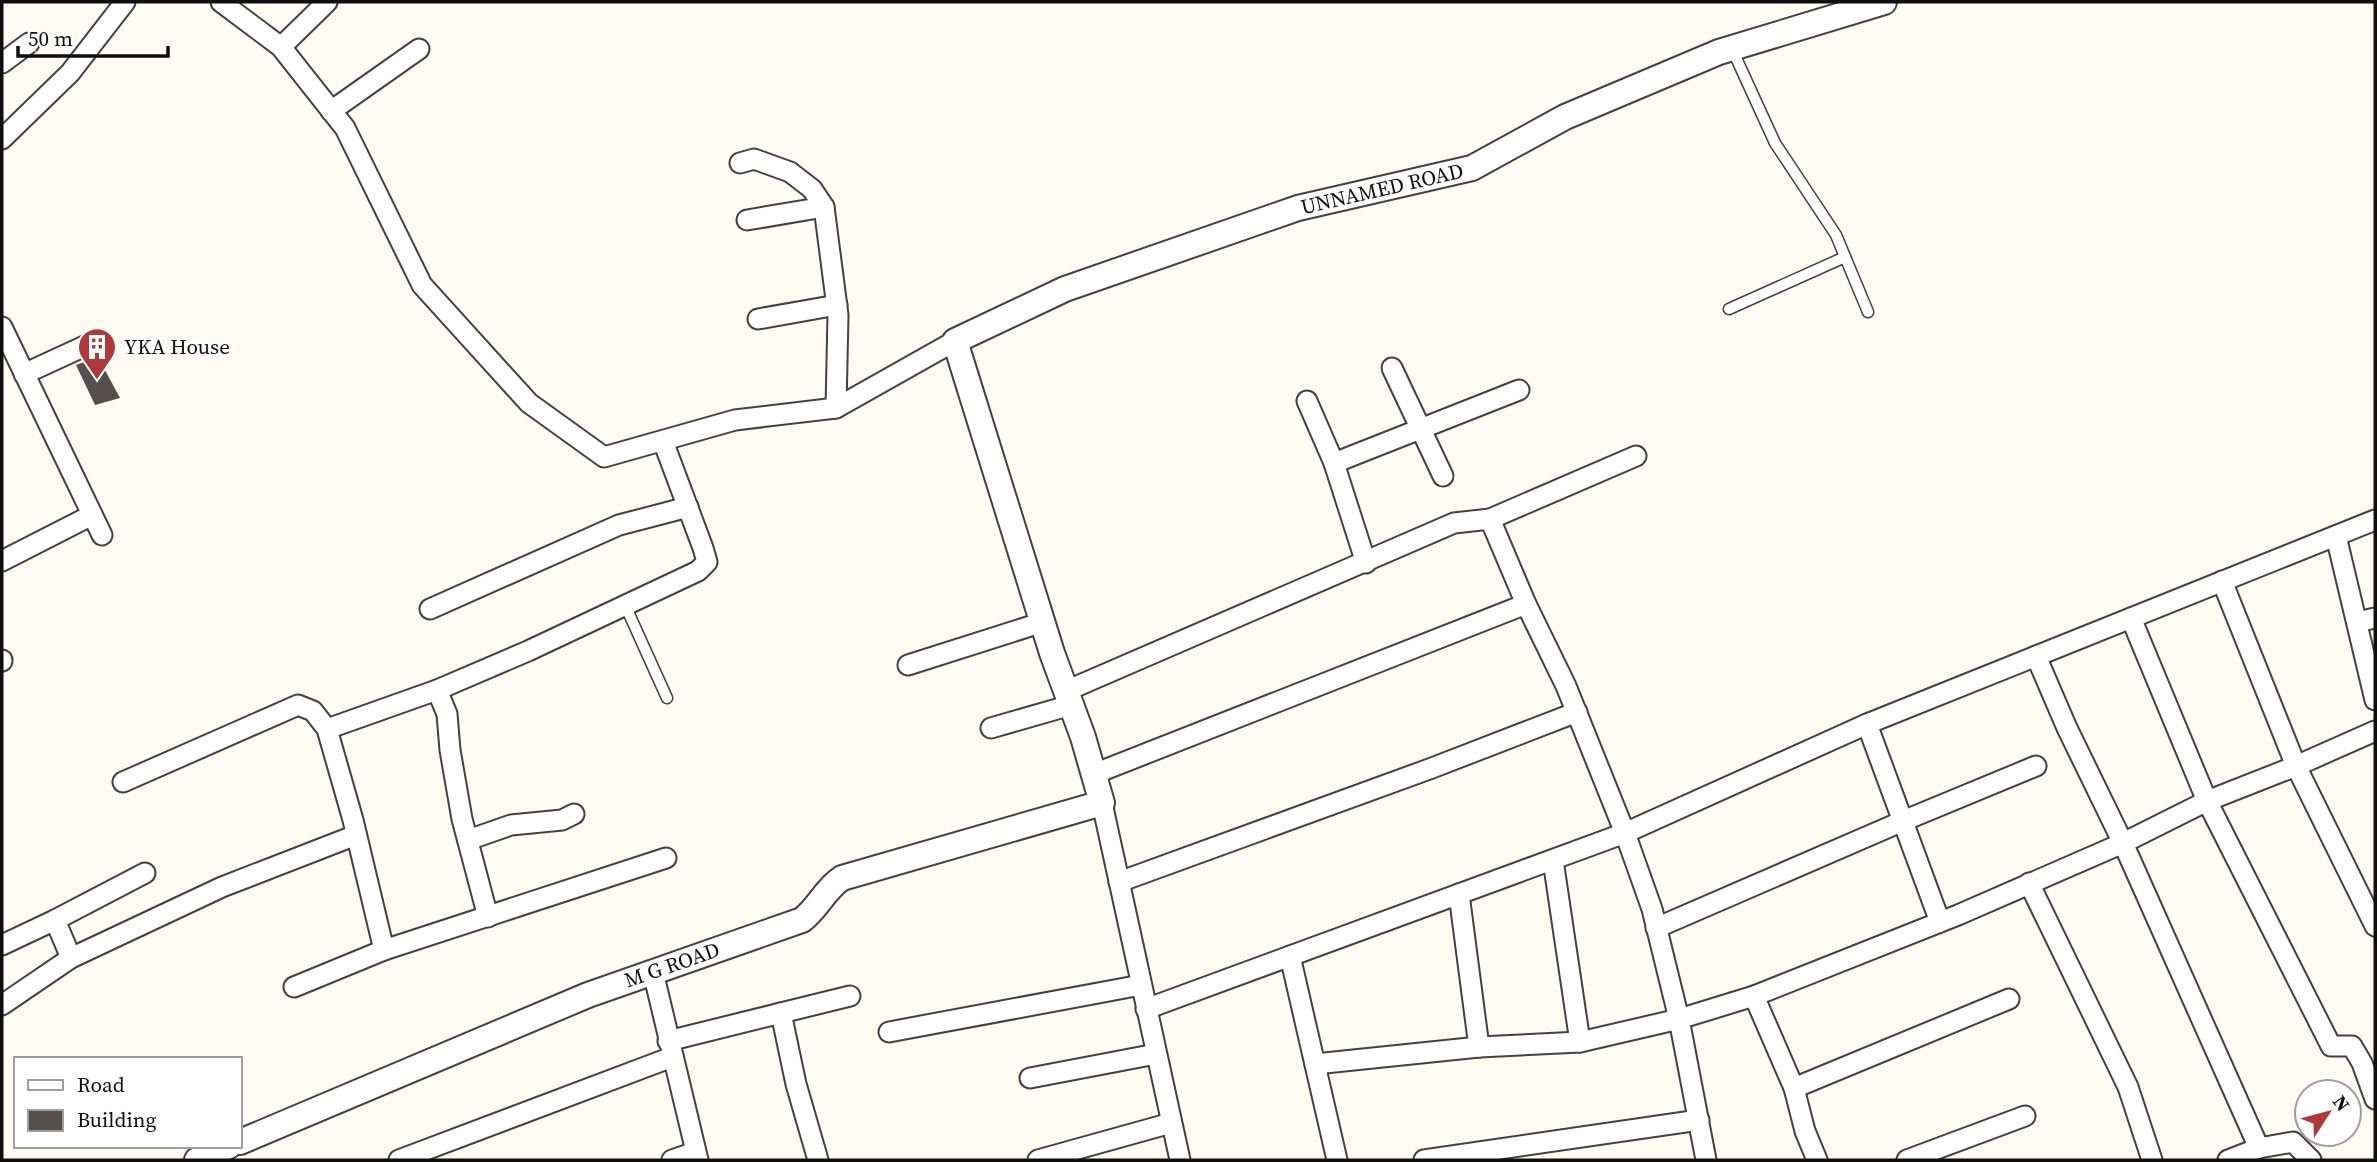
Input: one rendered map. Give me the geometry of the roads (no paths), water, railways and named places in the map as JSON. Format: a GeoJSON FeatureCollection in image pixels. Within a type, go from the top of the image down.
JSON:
{"type":"FeatureCollection","features":[{"type":"Feature","properties":{"kind":"street"},"geometry":{"type":"LineString","coordinates":[[2,139],[69,73],[125,2]]}},
{"type":"Feature","properties":{"kind":"street"},"geometry":{"type":"LineString","coordinates":[[221,2],[281,47],[345,128],[422,285],[529,403],[604,457],[735,420],[836,408],[955,341],[1102,803],[1180,1160]]}},
{"type":"Feature","properties":{"kind":"street"},"geometry":{"type":"LineString","coordinates":[[281,47],[327,2]]}},
{"type":"Feature","properties":{"kind":"street","name":"UNNAMED ROAD"},"geometry":{"type":"LineString","coordinates":[[955,341],[1065,289],[1298,208],[1472,168],[1565,117],[1731,48],[1884,2]]}},
{"type":"Feature","properties":{"kind":"street"},"geometry":{"type":"LineString","coordinates":[[2,63],[29,43]]}},
{"type":"Feature","properties":{"kind":"street"},"geometry":{"type":"LineString","coordinates":[[331,111],[419,49]]}},
{"type":"Feature","properties":{"kind":"street"},"geometry":{"type":"LineString","coordinates":[[740,163],[754,159],[790,172],[812,189],[824,207],[837,305],[836,408]]}},
{"type":"Feature","properties":{"kind":"street"},"geometry":{"type":"LineString","coordinates":[[747,220],[824,207]]}},
{"type":"Feature","properties":{"kind":"street"},"geometry":{"type":"LineString","coordinates":[[758,319],[837,305]]}},
{"type":"Feature","properties":{"kind":"street"},"geometry":{"type":"LineString","coordinates":[[2,327],[102,536]]}},
{"type":"Feature","properties":{"kind":"street"},"geometry":{"type":"LineString","coordinates":[[24,374],[89,344]]}},
{"type":"Feature","properties":{"kind":"street"},"geometry":{"type":"LineString","coordinates":[[1392,368],[1443,476]]}},
{"type":"Feature","properties":{"kind":"street"},"geometry":{"type":"LineString","coordinates":[[1334,463],[1519,390]]}},
{"type":"Feature","properties":{"kind":"street"},"geometry":{"type":"LineString","coordinates":[[1307,401],[1334,463],[1366,563]]}},
{"type":"Feature","properties":{"kind":"street"},"geometry":{"type":"LineString","coordinates":[[327,729],[437,690],[528,651],[690,575],[706,562],[663,441]]}},
{"type":"Feature","properties":{"kind":"street"},"geometry":{"type":"LineString","coordinates":[[990,728],[1069,698],[1454,523],[1490,519],[1636,456]]}},
{"type":"Feature","properties":{"kind":"street"},"geometry":{"type":"LineString","coordinates":[[430,609],[619,525],[688,507]]}},
{"type":"Feature","properties":{"kind":"street"},"geometry":{"type":"LineString","coordinates":[[2,561],[92,516]]}},
{"type":"Feature","properties":{"kind":"street"},"geometry":{"type":"LineString","coordinates":[[1490,519],[1526,604],[1577,712],[1625,833],[1656,928],[1679,1019],[1706,1160]]}},
{"type":"Feature","properties":{"kind":"street"},"geometry":{"type":"LineString","coordinates":[[1146,1009],[1625,833],[1867,723],[2375,520]]}},
{"type":"Feature","properties":{"kind":"street"},"geometry":{"type":"LineString","coordinates":[[2336,536],[2366,620],[2375,700]]}},
{"type":"Feature","properties":{"kind":"street"},"geometry":{"type":"LineString","coordinates":[[2222,581],[2296,766],[2375,926]]}},
{"type":"Feature","properties":{"kind":"street"},"geometry":{"type":"LineString","coordinates":[[1094,774],[1526,604]]}},
{"type":"Feature","properties":{"kind":"street"},"geometry":{"type":"LineString","coordinates":[[2131,618],[2207,801],[2331,1046],[2352,1046],[2362,1063],[2375,1099]]}},
{"type":"Feature","properties":{"kind":"street"},"geometry":{"type":"LineString","coordinates":[[908,665],[1043,622]]}},
{"type":"Feature","properties":{"kind":"street"},"geometry":{"type":"LineString","coordinates":[[2036,656],[2067,728],[2123,842],[2259,1148]]}},
{"type":"Feature","properties":{"kind":"street"},"geometry":{"type":"LineString","coordinates":[[437,690],[447,714],[453,768],[488,917]]}},
{"type":"Feature","properties":{"kind":"street"},"geometry":{"type":"LineString","coordinates":[[123,782],[298,705],[313,711],[327,729],[384,950]]}},
{"type":"Feature","properties":{"kind":"street"},"geometry":{"type":"LineString","coordinates":[[1119,882],[1577,712]]}},
{"type":"Feature","properties":{"kind":"street"},"geometry":{"type":"LineString","coordinates":[[1867,723],[1940,922]]}},
{"type":"Feature","properties":{"kind":"street"},"geometry":{"type":"LineString","coordinates":[[1314,1064],[1479,1047],[1580,1042],[1679,1019],[1754,996],[1940,922],[2123,842],[2207,801],[2375,731]]}},
{"type":"Feature","properties":{"kind":"street"},"geometry":{"type":"LineString","coordinates":[[1656,928],[2036,766]]}},
{"type":"Feature","properties":{"kind":"street","name":"M G ROAD"},"geometry":{"type":"LineString","coordinates":[[242,1141],[575,1000],[802,920],[812,912],[831,885],[842,878],[1102,803]]}},
{"type":"Feature","properties":{"kind":"street"},"geometry":{"type":"LineString","coordinates":[[468,840],[511,825],[562,820],[573,814]]}},
{"type":"Feature","properties":{"kind":"street"},"geometry":{"type":"LineString","coordinates":[[2,1005],[71,958],[222,887],[356,835]]}},
{"type":"Feature","properties":{"kind":"street"},"geometry":{"type":"LineString","coordinates":[[294,987],[384,950],[666,858]]}},
{"type":"Feature","properties":{"kind":"street"},"geometry":{"type":"LineString","coordinates":[[1553,860],[1580,1042]]}},
{"type":"Feature","properties":{"kind":"street"},"geometry":{"type":"LineString","coordinates":[[2,945],[145,873]]}},
{"type":"Feature","properties":{"kind":"street"},"geometry":{"type":"LineString","coordinates":[[2029,883],[2128,1087],[2152,1160]]}},
{"type":"Feature","properties":{"kind":"street"},"geometry":{"type":"LineString","coordinates":[[1459,894],[1479,1047]]}},
{"type":"Feature","properties":{"kind":"street"},"geometry":{"type":"LineString","coordinates":[[55,920],[71,958]]}},
{"type":"Feature","properties":{"kind":"street"},"geometry":{"type":"LineString","coordinates":[[1290,956],[1337,1160]]}},
{"type":"Feature","properties":{"kind":"street"},"geometry":{"type":"LineString","coordinates":[[653,972],[697,1156],[672,1160]]}},
{"type":"Feature","properties":{"kind":"street"},"geometry":{"type":"LineString","coordinates":[[889,1032],[1141,985]]}},
{"type":"Feature","properties":{"kind":"street"},"geometry":{"type":"LineString","coordinates":[[399,1160],[670,1049],[781,1013],[850,996]]}},
{"type":"Feature","properties":{"kind":"street"},"geometry":{"type":"LineString","coordinates":[[1754,996],[1794,1088],[1805,1131],[1817,1160]]}},
{"type":"Feature","properties":{"kind":"street"},"geometry":{"type":"LineString","coordinates":[[1794,1088],[2009,999]]}},
{"type":"Feature","properties":{"kind":"street"},"geometry":{"type":"LineString","coordinates":[[781,1013],[796,1084],[818,1160]]}},
{"type":"Feature","properties":{"kind":"street"},"geometry":{"type":"LineString","coordinates":[[1030,1077],[1156,1054]]}},
{"type":"Feature","properties":{"kind":"street"},"geometry":{"type":"LineString","coordinates":[[1907,1160],[2025,1116]]}},
{"type":"Feature","properties":{"kind":"street"},"geometry":{"type":"LineString","coordinates":[[1424,1160],[1699,1120]]}},
{"type":"Feature","properties":{"kind":"street"},"geometry":{"type":"LineString","coordinates":[[1038,1160],[1171,1123]]}},
{"type":"Feature","properties":{"kind":"street"},"geometry":{"type":"LineString","coordinates":[[2228,1160],[2259,1148],[2293,1142],[2311,1160]]}},
{"type":"Feature","properties":{"kind":"street"},"geometry":{"type":"LineString","coordinates":[[197,1160],[224,1148]]}},
{"type":"Feature","properties":{"kind":"lane"},"geometry":{"type":"LineString","coordinates":[[1731,48],[1775,143],[1836,235],[1868,312]]}},
{"type":"Feature","properties":{"kind":"lane"},"geometry":{"type":"LineString","coordinates":[[1729,309],[1845,257]]}},
{"type":"Feature","properties":{"kind":"lane"},"geometry":{"type":"LineString","coordinates":[[625,604],[667,698]]}},
{"type":"Feature","properties":{"kind":"place","name":"YKA House"},"geometry":{"type":"Point","coordinates":[97,381]}}]}
